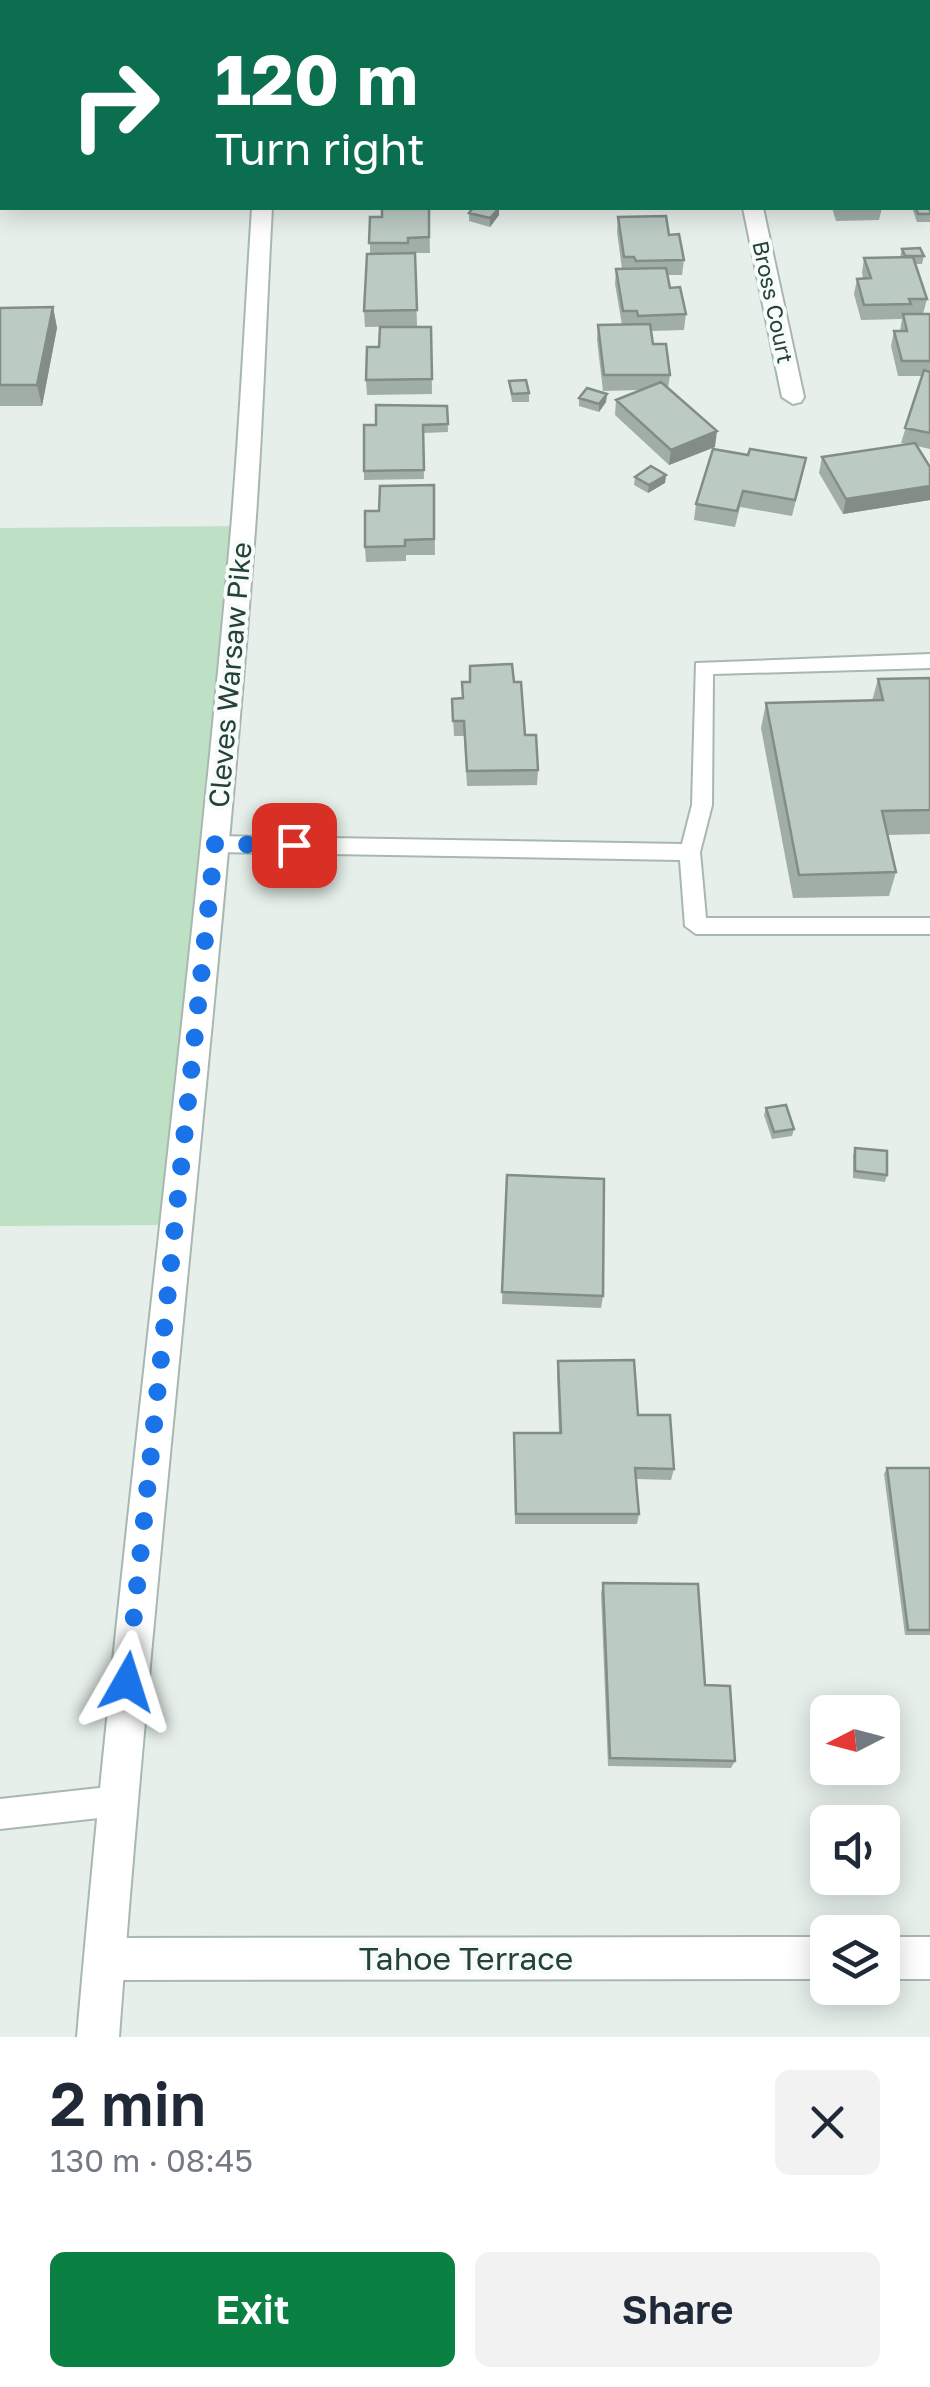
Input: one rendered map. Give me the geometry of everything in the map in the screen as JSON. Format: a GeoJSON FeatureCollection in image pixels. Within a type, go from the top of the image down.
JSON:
{"type":"FeatureCollection","features":[{"type":"Feature","properties":{"kind":"street","name":"Cleves Warsaw Pike"},"geometry":{"type":"LineString","coordinates":[[98,2037],[117,1801],[215,844],[243,526],[262,210]]}},
{"type":"Feature","properties":{"kind":"street","name":"Bross Court"},"geometry":{"type":"LineString","coordinates":[[753,210],[793,397]]}},
{"type":"Feature","properties":{"kind":"street","name":"Tahoe Terrace"},"geometry":{"type":"LineString","coordinates":[[105,1959],[810,1958]]}},
{"type":"Feature","properties":{"kind":"street"},"geometry":{"type":"LineString","coordinates":[[900,1958],[930,1958]]}},
{"type":"Feature","properties":{"kind":"lane"},"geometry":{"type":"LineString","coordinates":[[930,661],[703,668],[702,805],[690,852],[696,926],[930,926]]}},
{"type":"Feature","properties":{"kind":"lane"},"geometry":{"type":"LineString","coordinates":[[215,844],[690,852]]}},
{"type":"Feature","properties":{"kind":"lane"},"geometry":{"type":"LineString","coordinates":[[0,1814],[117,1801]]}},
{"type":"Feature","properties":{"kind":"green space"},"geometry":{"type":"Polygon","coordinates":[[[243,526],[175,1225],[0,1226],[0,528],[243,526]]]}},
{"type":"Feature","properties":{"kind":"building"},"geometry":{"type":"Polygon","coordinates":[[[382,210],[429,210],[429,237],[408,238],[408,243],[369,243],[370,217],[382,217],[382,210]]]}},
{"type":"Feature","properties":{"kind":"building"},"geometry":{"type":"Polygon","coordinates":[[[471,210],[497,210],[490,218],[469,213],[471,210]]]}},
{"type":"Feature","properties":{"kind":"building"},"geometry":{"type":"Polygon","coordinates":[[[666,216],[669,235],[679,234],[684,260],[636,261],[634,257],[624,257],[618,217],[666,216]]]}},
{"type":"Feature","properties":{"kind":"building"},"geometry":{"type":"Polygon","coordinates":[[[920,248],[924,256],[905,256],[902,249],[920,248]]]}},
{"type":"Feature","properties":{"kind":"building"},"geometry":{"type":"Polygon","coordinates":[[[415,253],[417,310],[364,311],[367,254],[415,253]]]}},
{"type":"Feature","properties":{"kind":"building"},"geometry":{"type":"Polygon","coordinates":[[[913,257],[927,299],[909,299],[911,304],[864,305],[857,279],[871,278],[864,258],[913,257]]]}},
{"type":"Feature","properties":{"kind":"building"},"geometry":{"type":"Polygon","coordinates":[[[666,268],[670,288],[680,287],[686,314],[638,316],[637,311],[623,311],[616,269],[666,268]]]}},
{"type":"Feature","properties":{"kind":"building"},"geometry":{"type":"Polygon","coordinates":[[[53,307],[37,385],[0,385],[0,308],[53,307]]]}},
{"type":"Feature","properties":{"kind":"building"},"geometry":{"type":"Polygon","coordinates":[[[903,314],[930,314],[930,361],[902,361],[894,331],[907,331],[903,314]]]}},
{"type":"Feature","properties":{"kind":"building"},"geometry":{"type":"Polygon","coordinates":[[[650,324],[653,344],[666,344],[670,375],[604,375],[598,325],[650,324]]]}},
{"type":"Feature","properties":{"kind":"building"},"geometry":{"type":"Polygon","coordinates":[[[380,327],[431,327],[432,379],[366,380],[367,347],[379,347],[380,327]]]}},
{"type":"Feature","properties":{"kind":"building"},"geometry":{"type":"Polygon","coordinates":[[[924,370],[930,372],[930,433],[905,428],[924,370]]]}},
{"type":"Feature","properties":{"kind":"building"},"geometry":{"type":"Polygon","coordinates":[[[526,380],[529,393],[512,394],[509,381],[526,380]]]}},
{"type":"Feature","properties":{"kind":"building"},"geometry":{"type":"Polygon","coordinates":[[[661,382],[717,431],[671,450],[616,400],[661,382]]]}},
{"type":"Feature","properties":{"kind":"building"},"geometry":{"type":"Polygon","coordinates":[[[587,388],[607,394],[599,404],[579,398],[587,388]]]}},
{"type":"Feature","properties":{"kind":"building"},"geometry":{"type":"Polygon","coordinates":[[[376,405],[447,406],[448,424],[423,425],[424,470],[364,471],[364,425],[376,425],[376,405]]]}},
{"type":"Feature","properties":{"kind":"building"},"geometry":{"type":"Polygon","coordinates":[[[915,443],[930,467],[930,486],[846,499],[822,457],[915,443]]]}},
{"type":"Feature","properties":{"kind":"building"},"geometry":{"type":"Polygon","coordinates":[[[713,449],[748,455],[750,449],[806,458],[795,500],[743,491],[737,511],[696,504],[713,449]]]}},
{"type":"Feature","properties":{"kind":"building"},"geometry":{"type":"Polygon","coordinates":[[[651,466],[666,475],[649,485],[635,477],[651,466]]]}},
{"type":"Feature","properties":{"kind":"building"},"geometry":{"type":"Polygon","coordinates":[[[434,485],[434,539],[405,540],[405,546],[365,547],[365,511],[379,511],[380,486],[434,485]]]}},
{"type":"Feature","properties":{"kind":"building"},"geometry":{"type":"Polygon","coordinates":[[[512,664],[514,682],[521,682],[525,735],[536,735],[538,770],[467,771],[464,721],[453,721],[452,699],[463,698],[462,682],[470,682],[470,666],[512,664]]]}},
{"type":"Feature","properties":{"kind":"building"},"geometry":{"type":"Polygon","coordinates":[[[930,678],[930,810],[882,811],[896,872],[799,875],[766,703],[883,700],[878,679],[930,678]]]}},
{"type":"Feature","properties":{"kind":"building"},"geometry":{"type":"Polygon","coordinates":[[[786,1105],[794,1129],[774,1132],[766,1108],[786,1105]]]}},
{"type":"Feature","properties":{"kind":"building"},"geometry":{"type":"Polygon","coordinates":[[[855,1148],[887,1151],[887,1175],[855,1171],[855,1148]]]}},
{"type":"Feature","properties":{"kind":"building"},"geometry":{"type":"Polygon","coordinates":[[[507,1175],[604,1179],[603,1296],[502,1292],[507,1175]]]}},
{"type":"Feature","properties":{"kind":"building"},"geometry":{"type":"Polygon","coordinates":[[[634,1360],[638,1415],[670,1415],[674,1469],[635,1468],[639,1514],[516,1514],[514,1433],[561,1433],[558,1361],[634,1360]]]}},
{"type":"Feature","properties":{"kind":"building"},"geometry":{"type":"Polygon","coordinates":[[[887,1468],[930,1468],[930,1630],[908,1630],[887,1468]]]}},
{"type":"Feature","properties":{"kind":"building"},"geometry":{"type":"Polygon","coordinates":[[[603,1583],[698,1584],[705,1685],[730,1686],[735,1761],[610,1758],[603,1583]]]}},
{"type":"Feature","properties":{"kind":"route"},"geometry":{"type":"LineString","coordinates":[[127,1682],[215,844],[294,845]]}}]}
